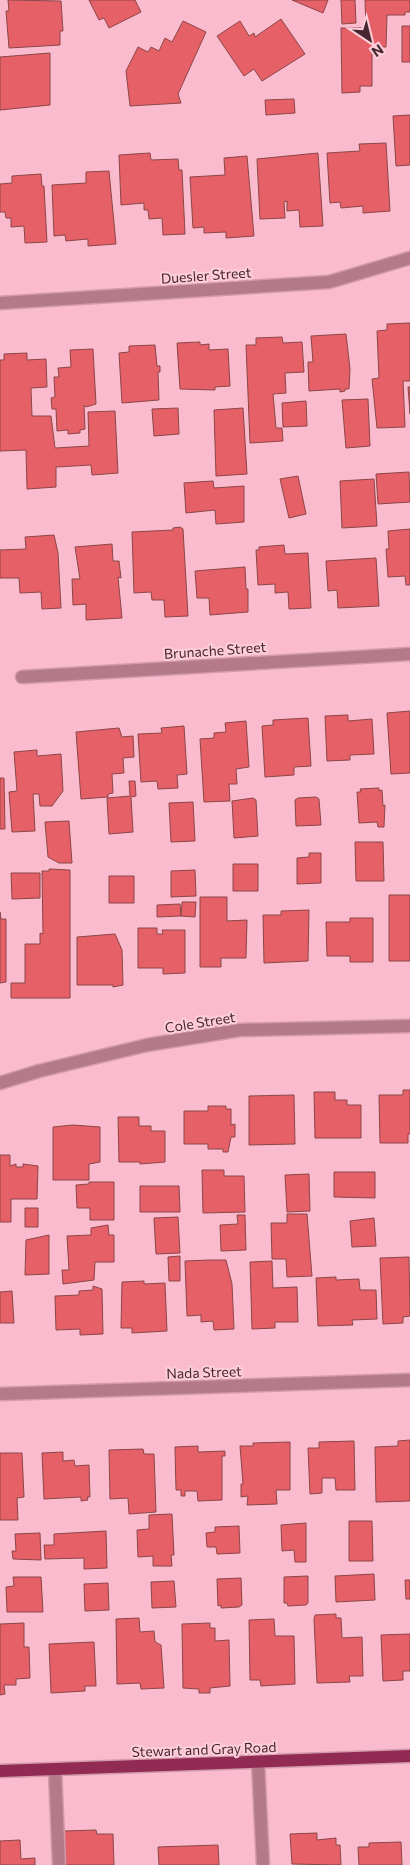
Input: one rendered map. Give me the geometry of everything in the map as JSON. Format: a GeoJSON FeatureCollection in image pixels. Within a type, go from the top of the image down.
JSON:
{"type":"FeatureCollection","features":[{"type":"Feature","properties":{"kind":"main road","name":"Stewart and Gray Road"},"geometry":{"type":"LineString","coordinates":[[0,1772],[410,1756]]}},
{"type":"Feature","properties":{"kind":"street","name":"Duesler Street"},"geometry":{"type":"LineString","coordinates":[[0,303],[329,282],[410,258]]}},
{"type":"Feature","properties":{"kind":"street","name":"Brunache Street"},"geometry":{"type":"LineString","coordinates":[[22,677],[410,654]]}},
{"type":"Feature","properties":{"kind":"street","name":"Cole Street"},"geometry":{"type":"LineString","coordinates":[[0,1083],[39,1071],[147,1045],[240,1030],[410,1026]]}},
{"type":"Feature","properties":{"kind":"street","name":"Nada Street"},"geometry":{"type":"LineString","coordinates":[[0,1394],[410,1380]]}},
{"type":"Feature","properties":{"kind":"street"},"geometry":{"type":"LineString","coordinates":[[258,1762],[263,1865]]}},
{"type":"Feature","properties":{"kind":"street"},"geometry":{"type":"LineString","coordinates":[[55,1770],[59,1865]]}},
{"type":"Feature","properties":{"kind":"building"},"geometry":{"type":"Polygon","coordinates":[[[8,0],[61,1],[63,31],[60,31],[60,45],[9,48],[6,11],[9,11],[8,0]]]}},
{"type":"Feature","properties":{"kind":"building"},"geometry":{"type":"Polygon","coordinates":[[[89,0],[135,0],[141,12],[109,28],[104,18],[99,20],[89,0]]]}},
{"type":"Feature","properties":{"kind":"building"},"geometry":{"type":"Polygon","coordinates":[[[292,0],[328,0],[323,13],[292,0]]]}},
{"type":"Feature","properties":{"kind":"building"},"geometry":{"type":"Polygon","coordinates":[[[341,0],[355,0],[356,23],[342,24],[341,0]]]}},
{"type":"Feature","properties":{"kind":"building"},"geometry":{"type":"Polygon","coordinates":[[[365,0],[410,0],[410,12],[405,12],[405,15],[387,15],[386,47],[372,47],[372,86],[360,86],[360,92],[342,93],[341,28],[366,28],[365,0]]]}},
{"type":"Feature","properties":{"kind":"building"},"geometry":{"type":"Polygon","coordinates":[[[281,19],[305,54],[262,81],[254,69],[244,76],[217,36],[240,21],[249,36],[254,33],[255,37],[281,19]]]}},
{"type":"Feature","properties":{"kind":"building"},"geometry":{"type":"Polygon","coordinates":[[[183,21],[206,32],[178,94],[181,103],[130,106],[126,71],[138,47],[148,52],[151,47],[159,51],[165,38],[172,42],[183,21]]]}},
{"type":"Feature","properties":{"kind":"building"},"geometry":{"type":"Polygon","coordinates":[[[402,26],[410,26],[410,62],[402,62],[402,26]]]}},
{"type":"Feature","properties":{"kind":"building"},"geometry":{"type":"Polygon","coordinates":[[[50,53],[50,105],[0,110],[0,57],[50,53]]]}},
{"type":"Feature","properties":{"kind":"building"},"geometry":{"type":"Polygon","coordinates":[[[294,99],[295,113],[266,115],[265,100],[294,99]]]}},
{"type":"Feature","properties":{"kind":"building"},"geometry":{"type":"Polygon","coordinates":[[[410,115],[410,165],[396,166],[393,116],[410,115]]]}},
{"type":"Feature","properties":{"kind":"building"},"geometry":{"type":"Polygon","coordinates":[[[386,143],[390,211],[363,213],[363,206],[341,208],[340,202],[330,203],[327,153],[360,151],[359,144],[386,143]]]}},
{"type":"Feature","properties":{"kind":"building"},"geometry":{"type":"Polygon","coordinates":[[[150,153],[151,160],[178,159],[179,170],[182,170],[185,234],[163,235],[162,218],[149,219],[148,210],[144,210],[144,203],[121,205],[119,155],[150,153]]]}},
{"type":"Feature","properties":{"kind":"building"},"geometry":{"type":"Polygon","coordinates":[[[318,153],[323,226],[300,227],[299,210],[287,211],[287,201],[284,202],[285,218],[260,219],[257,159],[318,153]]]}},
{"type":"Feature","properties":{"kind":"building"},"geometry":{"type":"Polygon","coordinates":[[[247,156],[254,236],[226,238],[226,232],[204,233],[204,227],[193,228],[190,177],[225,175],[224,158],[247,156]]]}},
{"type":"Feature","properties":{"kind":"building"},"geometry":{"type":"Polygon","coordinates":[[[109,171],[116,244],[88,246],[88,239],[66,241],[65,235],[54,236],[52,185],[86,183],[86,172],[109,171]]]}},
{"type":"Feature","properties":{"kind":"building"},"geometry":{"type":"Polygon","coordinates":[[[41,174],[42,186],[44,186],[47,242],[25,243],[24,226],[11,227],[11,218],[6,218],[5,212],[0,212],[0,184],[12,183],[12,176],[41,174]]]}},
{"type":"Feature","properties":{"kind":"building"},"geometry":{"type":"Polygon","coordinates":[[[410,323],[410,381],[403,381],[405,427],[377,428],[372,379],[379,378],[377,331],[387,330],[387,324],[410,323]]]}},
{"type":"Feature","properties":{"kind":"building"},"geometry":{"type":"Polygon","coordinates":[[[346,334],[350,369],[349,389],[340,392],[340,389],[309,391],[308,362],[313,362],[311,336],[346,334]]]}},
{"type":"Feature","properties":{"kind":"building"},"geometry":{"type":"Polygon","coordinates":[[[282,337],[283,343],[302,342],[304,372],[285,373],[286,393],[273,394],[276,428],[282,428],[283,441],[250,443],[246,345],[256,345],[256,338],[282,337]]]}},
{"type":"Feature","properties":{"kind":"building"},"geometry":{"type":"Polygon","coordinates":[[[200,342],[200,345],[209,344],[209,350],[228,349],[230,386],[215,387],[215,390],[180,389],[177,343],[200,342]]]}},
{"type":"Feature","properties":{"kind":"building"},"geometry":{"type":"Polygon","coordinates":[[[155,345],[157,366],[160,366],[160,372],[158,372],[159,400],[122,403],[119,353],[129,352],[129,346],[155,345]]]}},
{"type":"Feature","properties":{"kind":"building"},"geometry":{"type":"Polygon","coordinates":[[[93,349],[96,404],[86,407],[84,405],[85,429],[80,430],[80,433],[68,434],[68,430],[57,431],[56,409],[52,409],[51,398],[55,397],[54,377],[59,377],[58,368],[71,367],[70,350],[93,349]]]}},
{"type":"Feature","properties":{"kind":"building"},"geometry":{"type":"Polygon","coordinates":[[[27,353],[27,360],[46,359],[47,387],[31,388],[32,416],[51,416],[55,448],[89,446],[88,412],[115,411],[118,473],[92,475],[91,465],[56,467],[56,487],[27,489],[26,450],[0,451],[0,360],[4,360],[4,354],[27,353]]]}},
{"type":"Feature","properties":{"kind":"building"},"geometry":{"type":"Polygon","coordinates":[[[408,387],[410,387],[410,414],[408,387]]]}},
{"type":"Feature","properties":{"kind":"building"},"geometry":{"type":"Polygon","coordinates":[[[368,399],[370,446],[346,448],[342,400],[368,399]]]}},
{"type":"Feature","properties":{"kind":"building"},"geometry":{"type":"Polygon","coordinates":[[[306,401],[307,426],[283,427],[282,403],[306,401]]]}},
{"type":"Feature","properties":{"kind":"building"},"geometry":{"type":"Polygon","coordinates":[[[178,408],[179,434],[154,436],[152,409],[178,408]]]}},
{"type":"Feature","properties":{"kind":"building"},"geometry":{"type":"Polygon","coordinates":[[[243,408],[247,474],[216,476],[214,410],[243,408]]]}},
{"type":"Feature","properties":{"kind":"building"},"geometry":{"type":"Polygon","coordinates":[[[409,472],[410,502],[378,504],[376,474],[409,472]]]}},
{"type":"Feature","properties":{"kind":"building"},"geometry":{"type":"Polygon","coordinates":[[[298,476],[306,514],[289,518],[280,479],[298,476]]]}},
{"type":"Feature","properties":{"kind":"building"},"geometry":{"type":"Polygon","coordinates":[[[374,479],[377,526],[342,528],[340,481],[374,479]]]}},
{"type":"Feature","properties":{"kind":"building"},"geometry":{"type":"Polygon","coordinates":[[[213,481],[214,488],[244,486],[244,522],[216,524],[215,510],[186,513],[184,483],[213,481]]]}},
{"type":"Feature","properties":{"kind":"building"},"geometry":{"type":"Polygon","coordinates":[[[180,527],[183,529],[188,616],[165,617],[164,600],[152,600],[151,592],[134,593],[132,532],[173,530],[173,528],[180,527]]]}},
{"type":"Feature","properties":{"kind":"building"},"geometry":{"type":"Polygon","coordinates":[[[410,529],[410,585],[406,585],[405,576],[388,577],[386,549],[389,549],[388,531],[410,529]]]}},
{"type":"Feature","properties":{"kind":"building"},"geometry":{"type":"Polygon","coordinates":[[[54,535],[58,553],[61,608],[42,609],[41,592],[20,593],[19,578],[0,578],[0,550],[26,549],[25,537],[54,535]]]}},
{"type":"Feature","properties":{"kind":"building"},"geometry":{"type":"Polygon","coordinates":[[[112,544],[113,561],[119,561],[121,578],[118,577],[122,618],[86,620],[86,604],[73,605],[72,579],[80,579],[75,547],[112,544]]]}},
{"type":"Feature","properties":{"kind":"building"},"geometry":{"type":"Polygon","coordinates":[[[284,545],[285,554],[308,553],[311,608],[289,609],[288,592],[275,593],[275,584],[258,585],[256,550],[259,550],[259,547],[284,545]]]}},
{"type":"Feature","properties":{"kind":"building"},"geometry":{"type":"Polygon","coordinates":[[[376,558],[379,606],[338,608],[337,590],[328,591],[326,561],[376,558]]]}},
{"type":"Feature","properties":{"kind":"building"},"geometry":{"type":"Polygon","coordinates":[[[245,567],[246,589],[248,589],[248,612],[210,615],[209,598],[197,598],[195,571],[245,567]]]}},
{"type":"Feature","properties":{"kind":"building"},"geometry":{"type":"Polygon","coordinates":[[[410,711],[410,773],[391,774],[387,713],[410,711]]]}},
{"type":"Feature","properties":{"kind":"building"},"geometry":{"type":"Polygon","coordinates":[[[348,715],[348,721],[372,719],[374,754],[350,755],[350,760],[327,761],[325,716],[348,715]]]}},
{"type":"Feature","properties":{"kind":"building"},"geometry":{"type":"Polygon","coordinates":[[[308,718],[311,766],[294,767],[294,775],[265,777],[262,726],[273,725],[273,720],[308,718]]]}},
{"type":"Feature","properties":{"kind":"building"},"geometry":{"type":"Polygon","coordinates":[[[246,721],[249,767],[236,769],[237,784],[229,784],[230,801],[204,802],[200,739],[214,738],[214,733],[226,732],[225,723],[246,721]]]}},
{"type":"Feature","properties":{"kind":"building"},"geometry":{"type":"Polygon","coordinates":[[[184,726],[187,774],[177,775],[178,788],[158,789],[157,781],[141,782],[138,734],[162,733],[161,728],[184,726]]]}},
{"type":"Feature","properties":{"kind":"building"},"geometry":{"type":"Polygon","coordinates":[[[119,728],[122,737],[133,736],[134,757],[123,758],[124,773],[112,774],[113,793],[108,794],[108,797],[81,799],[76,732],[119,728]]]}},
{"type":"Feature","properties":{"kind":"building"},"geometry":{"type":"Polygon","coordinates":[[[37,750],[37,756],[61,754],[63,791],[52,806],[40,806],[39,794],[33,794],[35,831],[12,832],[9,792],[17,791],[14,752],[37,750]]]}},
{"type":"Feature","properties":{"kind":"building"},"geometry":{"type":"Polygon","coordinates":[[[0,778],[4,778],[5,829],[0,829],[0,778]]]}},
{"type":"Feature","properties":{"kind":"building"},"geometry":{"type":"Polygon","coordinates":[[[129,781],[135,781],[136,796],[131,797],[133,832],[109,834],[107,798],[130,796],[129,781]]]}},
{"type":"Feature","properties":{"kind":"building"},"geometry":{"type":"Polygon","coordinates":[[[379,788],[379,791],[382,790],[383,806],[385,805],[384,827],[378,827],[377,822],[359,823],[357,792],[361,792],[360,789],[379,788]]]}},
{"type":"Feature","properties":{"kind":"building"},"geometry":{"type":"Polygon","coordinates":[[[316,797],[319,799],[321,825],[296,826],[295,800],[298,798],[316,797]]]}},
{"type":"Feature","properties":{"kind":"building"},"geometry":{"type":"Polygon","coordinates":[[[253,798],[256,800],[258,836],[234,838],[232,801],[253,798]]]}},
{"type":"Feature","properties":{"kind":"building"},"geometry":{"type":"Polygon","coordinates":[[[193,802],[195,841],[171,842],[169,803],[193,802]]]}},
{"type":"Feature","properties":{"kind":"building"},"geometry":{"type":"Polygon","coordinates":[[[69,821],[72,863],[59,863],[48,857],[45,822],[69,821]]]}},
{"type":"Feature","properties":{"kind":"building"},"geometry":{"type":"Polygon","coordinates":[[[355,842],[383,842],[384,881],[356,881],[355,842]]]}},
{"type":"Feature","properties":{"kind":"building"},"geometry":{"type":"Polygon","coordinates":[[[309,853],[321,853],[321,883],[297,884],[297,858],[309,857],[309,853]]]}},
{"type":"Feature","properties":{"kind":"building"},"geometry":{"type":"Polygon","coordinates":[[[233,864],[258,864],[258,891],[233,891],[233,864]]]}},
{"type":"Feature","properties":{"kind":"building"},"geometry":{"type":"Polygon","coordinates":[[[49,869],[70,870],[70,998],[11,998],[11,983],[25,983],[25,944],[40,944],[40,933],[43,934],[42,871],[49,871],[49,869]]]}},
{"type":"Feature","properties":{"kind":"building"},"geometry":{"type":"Polygon","coordinates":[[[195,870],[196,896],[171,897],[171,871],[195,870]]]}},
{"type":"Feature","properties":{"kind":"building"},"geometry":{"type":"Polygon","coordinates":[[[11,873],[40,873],[40,898],[12,899],[11,873]]]}},
{"type":"Feature","properties":{"kind":"building"},"geometry":{"type":"Polygon","coordinates":[[[109,876],[134,876],[134,903],[109,903],[109,876]]]}},
{"type":"Feature","properties":{"kind":"building"},"geometry":{"type":"Polygon","coordinates":[[[389,895],[410,895],[410,961],[389,961],[389,895]]]}},
{"type":"Feature","properties":{"kind":"building"},"geometry":{"type":"Polygon","coordinates":[[[200,897],[227,897],[227,921],[247,920],[246,958],[221,958],[221,967],[200,967],[200,897]]]}},
{"type":"Feature","properties":{"kind":"building"},"geometry":{"type":"Polygon","coordinates":[[[182,902],[196,902],[195,917],[181,916],[182,902]]]}},
{"type":"Feature","properties":{"kind":"building"},"geometry":{"type":"Polygon","coordinates":[[[180,904],[181,916],[157,917],[157,905],[180,904]]]}},
{"type":"Feature","properties":{"kind":"building"},"geometry":{"type":"Polygon","coordinates":[[[309,910],[308,961],[264,963],[263,915],[281,915],[281,911],[309,910]]]}},
{"type":"Feature","properties":{"kind":"building"},"geometry":{"type":"Polygon","coordinates":[[[0,912],[1,919],[6,919],[6,982],[0,983],[0,912]]]}},
{"type":"Feature","properties":{"kind":"building"},"geometry":{"type":"Polygon","coordinates":[[[350,918],[373,918],[373,962],[350,962],[350,956],[327,956],[326,922],[350,922],[350,918]]]}},
{"type":"Feature","properties":{"kind":"building"},"geometry":{"type":"Polygon","coordinates":[[[138,928],[157,928],[157,934],[163,934],[162,930],[185,930],[185,973],[163,974],[163,968],[138,968],[138,928]]]}},
{"type":"Feature","properties":{"kind":"building"},"geometry":{"type":"Polygon","coordinates":[[[115,934],[122,950],[123,985],[113,987],[113,985],[77,985],[77,937],[115,934]]]}},
{"type":"Feature","properties":{"kind":"building"},"geometry":{"type":"Polygon","coordinates":[[[403,1090],[410,1090],[410,1134],[408,1134],[408,1143],[380,1143],[379,1095],[403,1095],[403,1090]]]}},
{"type":"Feature","properties":{"kind":"building"},"geometry":{"type":"Polygon","coordinates":[[[314,1092],[335,1092],[335,1100],[347,1100],[347,1105],[361,1105],[361,1138],[315,1138],[314,1092]]]}},
{"type":"Feature","properties":{"kind":"building"},"geometry":{"type":"Polygon","coordinates":[[[294,1095],[295,1144],[249,1145],[249,1096],[294,1095]]]}},
{"type":"Feature","properties":{"kind":"building"},"geometry":{"type":"Polygon","coordinates":[[[208,1106],[226,1106],[226,1109],[231,1109],[231,1125],[235,1124],[235,1137],[231,1137],[228,1152],[223,1152],[223,1149],[208,1149],[208,1144],[184,1144],[184,1111],[208,1111],[208,1106]]]}},
{"type":"Feature","properties":{"kind":"building"},"geometry":{"type":"Polygon","coordinates":[[[118,1117],[139,1117],[139,1126],[151,1126],[151,1131],[165,1131],[165,1162],[140,1164],[140,1162],[119,1162],[118,1117]]]}},
{"type":"Feature","properties":{"kind":"building"},"geometry":{"type":"Polygon","coordinates":[[[73,1125],[100,1127],[100,1162],[89,1164],[89,1180],[53,1180],[53,1127],[73,1125]]]}},
{"type":"Feature","properties":{"kind":"building"},"geometry":{"type":"Polygon","coordinates":[[[0,1155],[10,1155],[10,1166],[16,1164],[16,1167],[23,1167],[23,1164],[38,1166],[37,1199],[11,1199],[11,1222],[0,1222],[0,1155]]]}},
{"type":"Feature","properties":{"kind":"building"},"geometry":{"type":"Polygon","coordinates":[[[202,1170],[224,1170],[224,1176],[244,1176],[245,1212],[203,1213],[202,1170]]]}},
{"type":"Feature","properties":{"kind":"building"},"geometry":{"type":"Polygon","coordinates":[[[334,1172],[375,1172],[375,1198],[334,1197],[334,1172]]]}},
{"type":"Feature","properties":{"kind":"building"},"geometry":{"type":"Polygon","coordinates":[[[309,1174],[310,1211],[287,1212],[285,1175],[309,1174]]]}},
{"type":"Feature","properties":{"kind":"building"},"geometry":{"type":"Polygon","coordinates":[[[89,1182],[114,1182],[114,1220],[90,1220],[90,1208],[77,1208],[76,1185],[89,1184],[89,1182]]]}},
{"type":"Feature","properties":{"kind":"building"},"geometry":{"type":"Polygon","coordinates":[[[140,1186],[179,1186],[180,1212],[140,1212],[140,1186]]]}},
{"type":"Feature","properties":{"kind":"building"},"geometry":{"type":"Polygon","coordinates":[[[25,1208],[38,1208],[38,1227],[25,1227],[25,1208]]]}},
{"type":"Feature","properties":{"kind":"building"},"geometry":{"type":"Polygon","coordinates":[[[287,1214],[307,1214],[312,1276],[287,1277],[286,1259],[272,1259],[271,1223],[287,1223],[287,1214]]]}},
{"type":"Feature","properties":{"kind":"building"},"geometry":{"type":"Polygon","coordinates":[[[237,1215],[245,1215],[246,1250],[221,1251],[220,1225],[238,1224],[237,1215]]]}},
{"type":"Feature","properties":{"kind":"building"},"geometry":{"type":"Polygon","coordinates":[[[178,1217],[180,1253],[156,1254],[154,1218],[178,1217]]]}},
{"type":"Feature","properties":{"kind":"building"},"geometry":{"type":"Polygon","coordinates":[[[374,1218],[376,1246],[352,1247],[350,1221],[374,1218]]]}},
{"type":"Feature","properties":{"kind":"building"},"geometry":{"type":"Polygon","coordinates":[[[108,1225],[109,1235],[114,1235],[114,1262],[95,1262],[94,1280],[63,1284],[62,1270],[69,1270],[67,1236],[91,1235],[91,1228],[108,1225]]]}},
{"type":"Feature","properties":{"kind":"building"},"geometry":{"type":"Polygon","coordinates":[[[49,1235],[49,1274],[25,1275],[26,1240],[49,1235]]]}},
{"type":"Feature","properties":{"kind":"building"},"geometry":{"type":"Polygon","coordinates":[[[180,1256],[180,1281],[169,1281],[168,1257],[180,1256]]]}},
{"type":"Feature","properties":{"kind":"building"},"geometry":{"type":"Polygon","coordinates":[[[409,1257],[410,1316],[403,1317],[403,1323],[383,1324],[380,1258],[409,1257]]]}},
{"type":"Feature","properties":{"kind":"building"},"geometry":{"type":"Polygon","coordinates":[[[226,1260],[232,1284],[234,1329],[214,1330],[213,1321],[201,1322],[201,1315],[187,1316],[185,1261],[226,1260]]]}},
{"type":"Feature","properties":{"kind":"building"},"geometry":{"type":"Polygon","coordinates":[[[272,1261],[273,1288],[297,1287],[298,1322],[275,1322],[275,1328],[252,1329],[250,1262],[272,1261]]]}},
{"type":"Feature","properties":{"kind":"building"},"geometry":{"type":"Polygon","coordinates":[[[336,1277],[336,1280],[359,1279],[360,1290],[376,1290],[377,1319],[352,1320],[353,1325],[318,1326],[316,1278],[336,1277]]]}},
{"type":"Feature","properties":{"kind":"building"},"geometry":{"type":"Polygon","coordinates":[[[144,1281],[144,1284],[165,1283],[167,1331],[132,1333],[132,1328],[121,1328],[122,1282],[144,1281]]]}},
{"type":"Feature","properties":{"kind":"building"},"geometry":{"type":"Polygon","coordinates":[[[93,1286],[102,1289],[103,1334],[80,1335],[80,1329],[56,1330],[55,1296],[79,1295],[79,1291],[93,1290],[93,1286]]]}},
{"type":"Feature","properties":{"kind":"building"},"geometry":{"type":"Polygon","coordinates":[[[12,1291],[14,1323],[0,1323],[0,1292],[12,1291]]]}},
{"type":"Feature","properties":{"kind":"building"},"geometry":{"type":"Polygon","coordinates":[[[410,1440],[410,1501],[376,1502],[375,1447],[398,1446],[398,1441],[410,1440]]]}},
{"type":"Feature","properties":{"kind":"building"},"geometry":{"type":"Polygon","coordinates":[[[354,1441],[355,1490],[336,1490],[335,1478],[322,1478],[322,1493],[310,1494],[308,1448],[319,1448],[319,1442],[354,1441]]]}},
{"type":"Feature","properties":{"kind":"building"},"geometry":{"type":"Polygon","coordinates":[[[290,1442],[290,1490],[276,1490],[277,1504],[247,1505],[248,1496],[241,1497],[241,1484],[243,1484],[240,1446],[253,1446],[253,1443],[290,1442]]]}},
{"type":"Feature","properties":{"kind":"building"},"geometry":{"type":"Polygon","coordinates":[[[198,1446],[198,1452],[225,1451],[225,1456],[222,1456],[222,1500],[198,1501],[197,1491],[185,1491],[185,1496],[181,1496],[181,1490],[176,1490],[175,1447],[198,1446]]]}},
{"type":"Feature","properties":{"kind":"building"},"geometry":{"type":"Polygon","coordinates":[[[143,1449],[144,1454],[154,1454],[156,1512],[129,1514],[128,1498],[110,1499],[109,1450],[143,1449]]]}},
{"type":"Feature","properties":{"kind":"building"},"geometry":{"type":"Polygon","coordinates":[[[63,1452],[63,1461],[74,1460],[75,1466],[89,1465],[90,1497],[87,1497],[88,1500],[81,1501],[81,1497],[44,1499],[42,1453],[63,1452]]]}},
{"type":"Feature","properties":{"kind":"building"},"geometry":{"type":"Polygon","coordinates":[[[0,1453],[22,1453],[24,1497],[17,1498],[18,1520],[0,1520],[0,1453]]]}},
{"type":"Feature","properties":{"kind":"building"},"geometry":{"type":"Polygon","coordinates":[[[172,1514],[174,1555],[171,1555],[172,1566],[153,1566],[153,1556],[138,1557],[137,1530],[149,1529],[149,1515],[172,1514]]]}},
{"type":"Feature","properties":{"kind":"building"},"geometry":{"type":"Polygon","coordinates":[[[349,1521],[372,1521],[373,1561],[349,1561],[349,1521]]]}},
{"type":"Feature","properties":{"kind":"building"},"geometry":{"type":"Polygon","coordinates":[[[306,1523],[306,1562],[295,1562],[294,1550],[282,1551],[281,1525],[306,1523]]]}},
{"type":"Feature","properties":{"kind":"building"},"geometry":{"type":"Polygon","coordinates":[[[239,1526],[240,1553],[217,1554],[216,1547],[207,1547],[206,1533],[215,1532],[215,1527],[239,1526]]]}},
{"type":"Feature","properties":{"kind":"building"},"geometry":{"type":"Polygon","coordinates":[[[106,1531],[107,1568],[84,1569],[84,1558],[45,1559],[44,1545],[54,1545],[54,1534],[106,1531]]]}},
{"type":"Feature","properties":{"kind":"building"},"geometry":{"type":"Polygon","coordinates":[[[40,1533],[41,1560],[13,1559],[12,1551],[16,1551],[15,1534],[40,1533]]]}},
{"type":"Feature","properties":{"kind":"building"},"geometry":{"type":"Polygon","coordinates":[[[374,1574],[375,1600],[336,1602],[335,1576],[374,1574]]]}},
{"type":"Feature","properties":{"kind":"building"},"geometry":{"type":"Polygon","coordinates":[[[308,1576],[308,1603],[306,1605],[288,1606],[287,1603],[284,1603],[284,1577],[308,1576]]]}},
{"type":"Feature","properties":{"kind":"building"},"geometry":{"type":"Polygon","coordinates":[[[13,1577],[41,1577],[43,1612],[7,1612],[6,1587],[14,1586],[13,1577]]]}},
{"type":"Feature","properties":{"kind":"building"},"geometry":{"type":"Polygon","coordinates":[[[241,1578],[242,1605],[239,1607],[221,1608],[221,1605],[218,1606],[217,1579],[241,1578]]]}},
{"type":"Feature","properties":{"kind":"building"},"geometry":{"type":"Polygon","coordinates":[[[405,1580],[410,1580],[410,1599],[406,1599],[405,1580]]]}},
{"type":"Feature","properties":{"kind":"building"},"geometry":{"type":"Polygon","coordinates":[[[174,1581],[176,1607],[152,1608],[151,1582],[174,1581]]]}},
{"type":"Feature","properties":{"kind":"building"},"geometry":{"type":"Polygon","coordinates":[[[108,1583],[109,1610],[85,1611],[84,1584],[108,1583]]]}},
{"type":"Feature","properties":{"kind":"building"},"geometry":{"type":"Polygon","coordinates":[[[336,1614],[336,1618],[341,1618],[342,1638],[362,1637],[363,1676],[349,1676],[350,1682],[317,1683],[315,1615],[336,1614]]]}},
{"type":"Feature","properties":{"kind":"building"},"geometry":{"type":"Polygon","coordinates":[[[139,1618],[140,1632],[154,1631],[155,1642],[161,1645],[164,1688],[141,1689],[140,1683],[117,1684],[116,1619],[139,1618]]]}},
{"type":"Feature","properties":{"kind":"building"},"geometry":{"type":"Polygon","coordinates":[[[274,1619],[275,1636],[294,1636],[295,1684],[261,1686],[260,1680],[250,1680],[249,1620],[274,1619]]]}},
{"type":"Feature","properties":{"kind":"building"},"geometry":{"type":"Polygon","coordinates":[[[24,1623],[24,1647],[29,1647],[30,1678],[16,1679],[16,1685],[4,1685],[5,1694],[0,1695],[0,1624],[24,1623]]]}},
{"type":"Feature","properties":{"kind":"building"},"geometry":{"type":"Polygon","coordinates":[[[210,1623],[210,1628],[215,1628],[215,1641],[229,1640],[230,1686],[210,1688],[210,1693],[199,1693],[199,1689],[183,1688],[182,1624],[210,1623]]]}},
{"type":"Feature","properties":{"kind":"building"},"geometry":{"type":"Polygon","coordinates":[[[410,1634],[410,1671],[403,1671],[403,1680],[383,1681],[381,1635],[410,1634]]]}},
{"type":"Feature","properties":{"kind":"building"},"geometry":{"type":"Polygon","coordinates":[[[94,1642],[96,1686],[85,1686],[85,1691],[51,1693],[49,1644],[94,1642]]]}},
{"type":"Feature","properties":{"kind":"building"},"geometry":{"type":"Polygon","coordinates":[[[96,1830],[97,1834],[113,1834],[114,1865],[66,1865],[64,1831],[96,1830]]]}},
{"type":"Feature","properties":{"kind":"building"},"geometry":{"type":"Polygon","coordinates":[[[317,1833],[317,1840],[336,1838],[336,1845],[340,1845],[341,1865],[292,1864],[290,1834],[317,1833]]]}},
{"type":"Feature","properties":{"kind":"building"},"geometry":{"type":"Polygon","coordinates":[[[20,1840],[21,1859],[35,1858],[35,1865],[0,1865],[0,1841],[20,1840]]]}},
{"type":"Feature","properties":{"kind":"building"},"geometry":{"type":"Polygon","coordinates":[[[401,1842],[402,1865],[359,1865],[358,1847],[369,1847],[369,1843],[401,1842]]]}},
{"type":"Feature","properties":{"kind":"building"},"geometry":{"type":"Polygon","coordinates":[[[218,1845],[219,1865],[159,1865],[158,1847],[218,1845]]]}}]}
